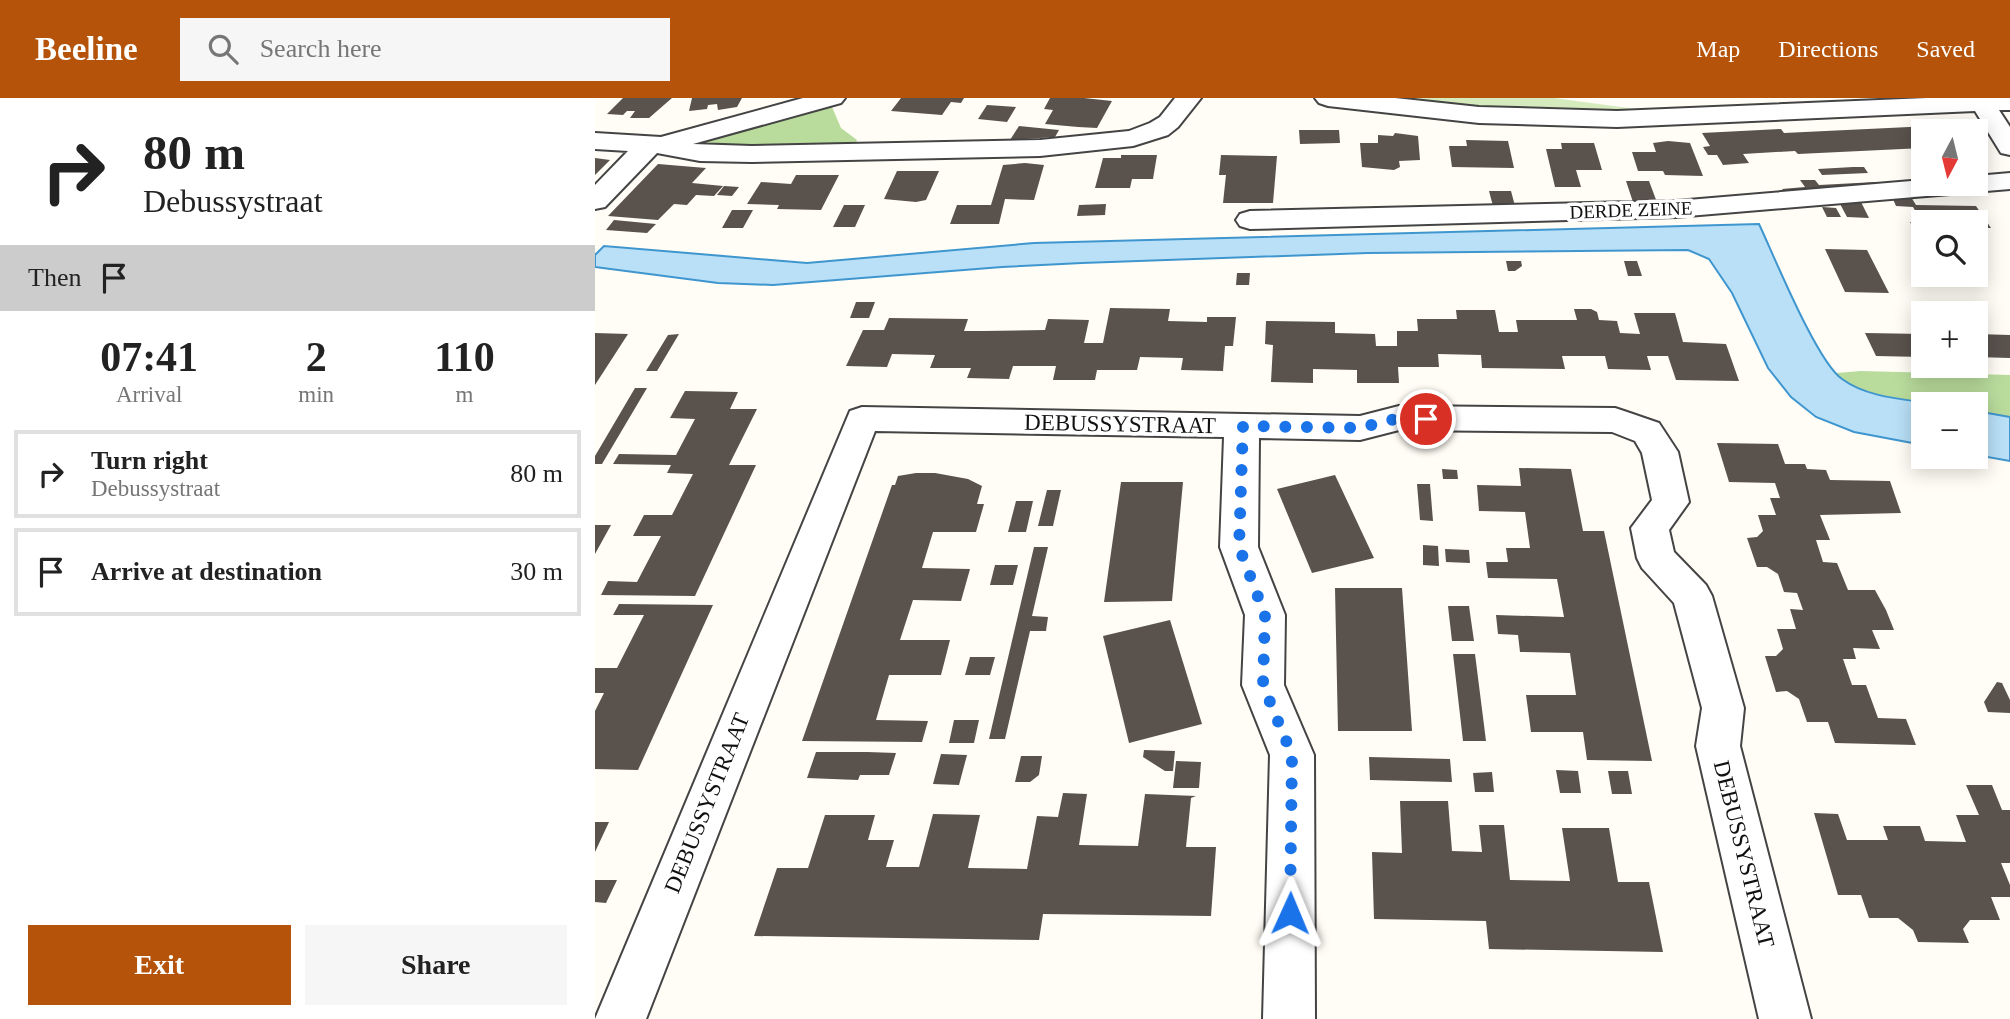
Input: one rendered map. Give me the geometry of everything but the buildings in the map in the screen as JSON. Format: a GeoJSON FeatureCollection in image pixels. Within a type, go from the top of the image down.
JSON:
{"type":"FeatureCollection","features":[{"type":"Feature","properties":{"kind":"street"},"geometry":{"type":"LineString","coordinates":[[595,201],[657,144],[832,98]]}},
{"type":"Feature","properties":{"kind":"street"},"geometry":{"type":"LineString","coordinates":[[1328,98],[1479,115],[1617,119],[1980,101],[2010,102]]}},
{"type":"Feature","properties":{"kind":"street"},"geometry":{"type":"LineString","coordinates":[[1590,98],[1657,107],[1676,115]]}},
{"type":"Feature","properties":{"kind":"street"},"geometry":{"type":"LineString","coordinates":[[1980,101],[2010,147]]}},
{"type":"Feature","properties":{"kind":"street"},"geometry":{"type":"LineString","coordinates":[[595,141],[657,144],[700,153],[881,153],[1040,148],[1133,138],[1159,129],[1169,122],[1180,102]]}},
{"type":"Feature","properties":{"kind":"street"},"geometry":{"type":"LineString","coordinates":[[848,114],[881,153]]}},
{"type":"Feature","properties":{"kind":"street","name":"DERDE ZEINE"},"geometry":{"type":"LineString","coordinates":[[1250,220],[1676,209],[2010,181]]}},
{"type":"Feature","properties":{"kind":"street","name":"DEBUSSYSTRAAT"},"geometry":{"type":"LineString","coordinates":[[620,1019],[862,419],[1360,428],[1399,418],[1615,420],[1647,432],[1660,452],[1671,502],[1650,528],[1656,558],[1692,596],[1696,608],[1723,708],[1718,746],[1785,1019]]}},
{"type":"Feature","properties":{"kind":"street"},"geometry":{"type":"LineString","coordinates":[[1243,426],[1239,547],[1265,615],[1263,685],[1292,755],[1289,1019]]}},
{"type":"Feature","properties":{"kind":"green space"},"geometry":{"type":"Polygon","coordinates":[[[1377,98],[1554,98],[1636,109],[1634,112],[1508,110],[1377,98]]]}},
{"type":"Feature","properties":{"kind":"green space"},"geometry":{"type":"Polygon","coordinates":[[[825,106],[832,107],[841,128],[857,140],[856,143],[845,147],[701,145],[700,142],[825,106]]]}},
{"type":"Feature","properties":{"kind":"green space"},"geometry":{"type":"Polygon","coordinates":[[[1911,372],[1911,378],[1988,378],[1988,374],[2010,375],[2010,417],[1988,413],[1988,392],[1911,392],[1911,400],[1862,390],[1847,383],[1836,373],[1911,372]]]}},
{"type":"Feature","properties":{"kind":"water"},"geometry":{"type":"Polygon","coordinates":[[[1759,224],[1809,331],[1832,369],[1842,379],[1863,390],[1911,400],[1911,443],[1854,432],[1816,417],[1791,397],[1768,368],[1732,293],[1709,259],[1688,250],[1368,253],[1082,263],[773,285],[718,283],[595,267],[595,255],[604,246],[807,263],[1034,243],[1759,224]]]}},
{"type":"Feature","properties":{"kind":"water"},"geometry":{"type":"Polygon","coordinates":[[[1988,413],[2010,417],[2010,461],[1988,457],[1988,413]]]}},
{"type":"Feature","properties":{"kind":"route"},"geometry":{"type":"LineString","coordinates":[[1290,913],[1292,755],[1263,685],[1265,615],[1239,547],[1243,426],[1360,428],[1399,418],[1426,419]]}}]}
